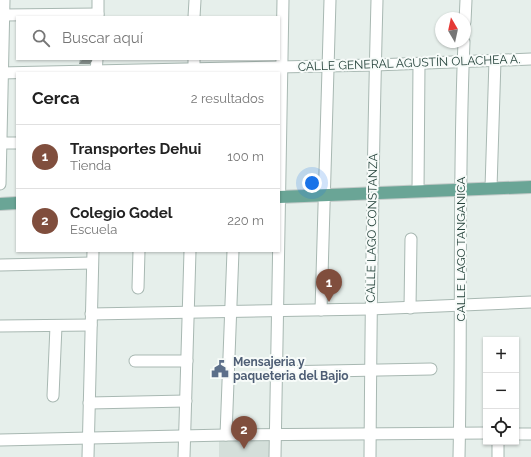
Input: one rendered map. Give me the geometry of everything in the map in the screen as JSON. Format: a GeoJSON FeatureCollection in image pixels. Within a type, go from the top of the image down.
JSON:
{"type":"FeatureCollection","features":[{"type":"Feature","properties":{"kind":"main road"},"geometry":{"type":"LineString","coordinates":[[280,197],[531,187]]}},
{"type":"Feature","properties":{"kind":"main road"},"geometry":{"type":"LineString","coordinates":[[0,204],[16,203]]}},
{"type":"Feature","properties":{"kind":"street"},"geometry":{"type":"LineString","coordinates":[[0,184],[2,21],[4,0]]}},
{"type":"Feature","properties":{"kind":"street"},"geometry":{"type":"LineString","coordinates":[[82,16],[98,15],[98,0]]}},
{"type":"Feature","properties":{"kind":"street"},"geometry":{"type":"LineString","coordinates":[[194,16],[195,0]]}},
{"type":"Feature","properties":{"kind":"street"},"geometry":{"type":"LineString","coordinates":[[280,197],[283,0]]}},
{"type":"Feature","properties":{"kind":"street"},"geometry":{"type":"LineString","coordinates":[[321,310],[330,0]]}},
{"type":"Feature","properties":{"kind":"street","name":"CALLE LAGO CONSTANZA"},"geometry":{"type":"LineString","coordinates":[[370,457],[370,309],[374,193],[377,0]]}},
{"type":"Feature","properties":{"kind":"street"},"geometry":{"type":"LineString","coordinates":[[465,12],[466,0]]}},
{"type":"Feature","properties":{"kind":"street"},"geometry":{"type":"LineString","coordinates":[[2,21],[16,20]]}},
{"type":"Feature","properties":{"kind":"street","name":"CALLE LAGO TANGANICA"},"geometry":{"type":"LineString","coordinates":[[459,457],[462,306],[460,189],[464,48]]}},
{"type":"Feature","properties":{"kind":"street","name":"CALLE GENERAL AGUSTÍN OLACHEA A."},"geometry":{"type":"LineString","coordinates":[[96,72],[194,67],[283,68],[531,59]]}},
{"type":"Feature","properties":{"kind":"street"},"geometry":{"type":"LineString","coordinates":[[96,72],[97,60]]}},
{"type":"Feature","properties":{"kind":"street"},"geometry":{"type":"LineString","coordinates":[[491,188],[495,60]]}},
{"type":"Feature","properties":{"kind":"street"},"geometry":{"type":"LineString","coordinates":[[418,191],[419,64]]}},
{"type":"Feature","properties":{"kind":"street","name":"CALLE GENERAL AGUSTÍN OLACHEA A."},"geometry":{"type":"LineString","coordinates":[[1,73],[16,73]]}},
{"type":"Feature","properties":{"kind":"street"},"geometry":{"type":"LineString","coordinates":[[1,143],[16,143]]}},
{"type":"Feature","properties":{"kind":"street"},"geometry":{"type":"LineString","coordinates":[[410,239],[410,308]]}},
{"type":"Feature","properties":{"kind":"street"},"geometry":{"type":"LineString","coordinates":[[88,457],[92,252]]}},
{"type":"Feature","properties":{"kind":"street"},"geometry":{"type":"LineString","coordinates":[[138,288],[140,252]]}},
{"type":"Feature","properties":{"kind":"street"},"geometry":{"type":"LineString","coordinates":[[184,457],[190,252]]}},
{"type":"Feature","properties":{"kind":"street"},"geometry":{"type":"LineString","coordinates":[[226,434],[232,252]]}},
{"type":"Feature","properties":{"kind":"street"},"geometry":{"type":"LineString","coordinates":[[275,457],[279,252]]}},
{"type":"Feature","properties":{"kind":"street"},"geometry":{"type":"LineString","coordinates":[[0,265],[92,263]]}},
{"type":"Feature","properties":{"kind":"street"},"geometry":{"type":"LineString","coordinates":[[91,314],[410,308],[531,302]]}},
{"type":"Feature","properties":{"kind":"street"},"geometry":{"type":"LineString","coordinates":[[0,326],[91,325]]}},
{"type":"Feature","properties":{"kind":"street"},"geometry":{"type":"LineString","coordinates":[[53,396],[56,326]]}},
{"type":"Feature","properties":{"kind":"street"},"geometry":{"type":"LineString","coordinates":[[135,361],[187,361]]}},
{"type":"Feature","properties":{"kind":"street"},"geometry":{"type":"LineString","coordinates":[[277,372],[431,369]]}},
{"type":"Feature","properties":{"kind":"street"},"geometry":{"type":"LineString","coordinates":[[89,403],[186,402]]}},
{"type":"Feature","properties":{"kind":"street"},"geometry":{"type":"LineString","coordinates":[[0,440],[226,434],[483,433]]}},
{"type":"Feature","properties":{"kind":"street"},"geometry":{"type":"LineString","coordinates":[[519,434],[531,434]]}},
{"type":"Feature","properties":{"kind":"street"},"geometry":{"type":"LineString","coordinates":[[498,445],[498,457]]}},
{"type":"Feature","properties":{"kind":"shaded area"},"geometry":{"type":"Polygon","coordinates":[[[219,440],[269,440],[269,457],[219,457],[219,440]]]}},
{"type":"Feature","properties":{"kind":"place","name":"Transportes Dehui"},"geometry":{"type":"Point","coordinates":[329,302]}},
{"type":"Feature","properties":{"kind":"place","name":"Mensajeria y paqueteria del Bajio"},"geometry":{"type":"Point","coordinates":[220,369]}},
{"type":"Feature","properties":{"kind":"place","name":"Colegio Godel"},"geometry":{"type":"Point","coordinates":[244,449]}}]}
